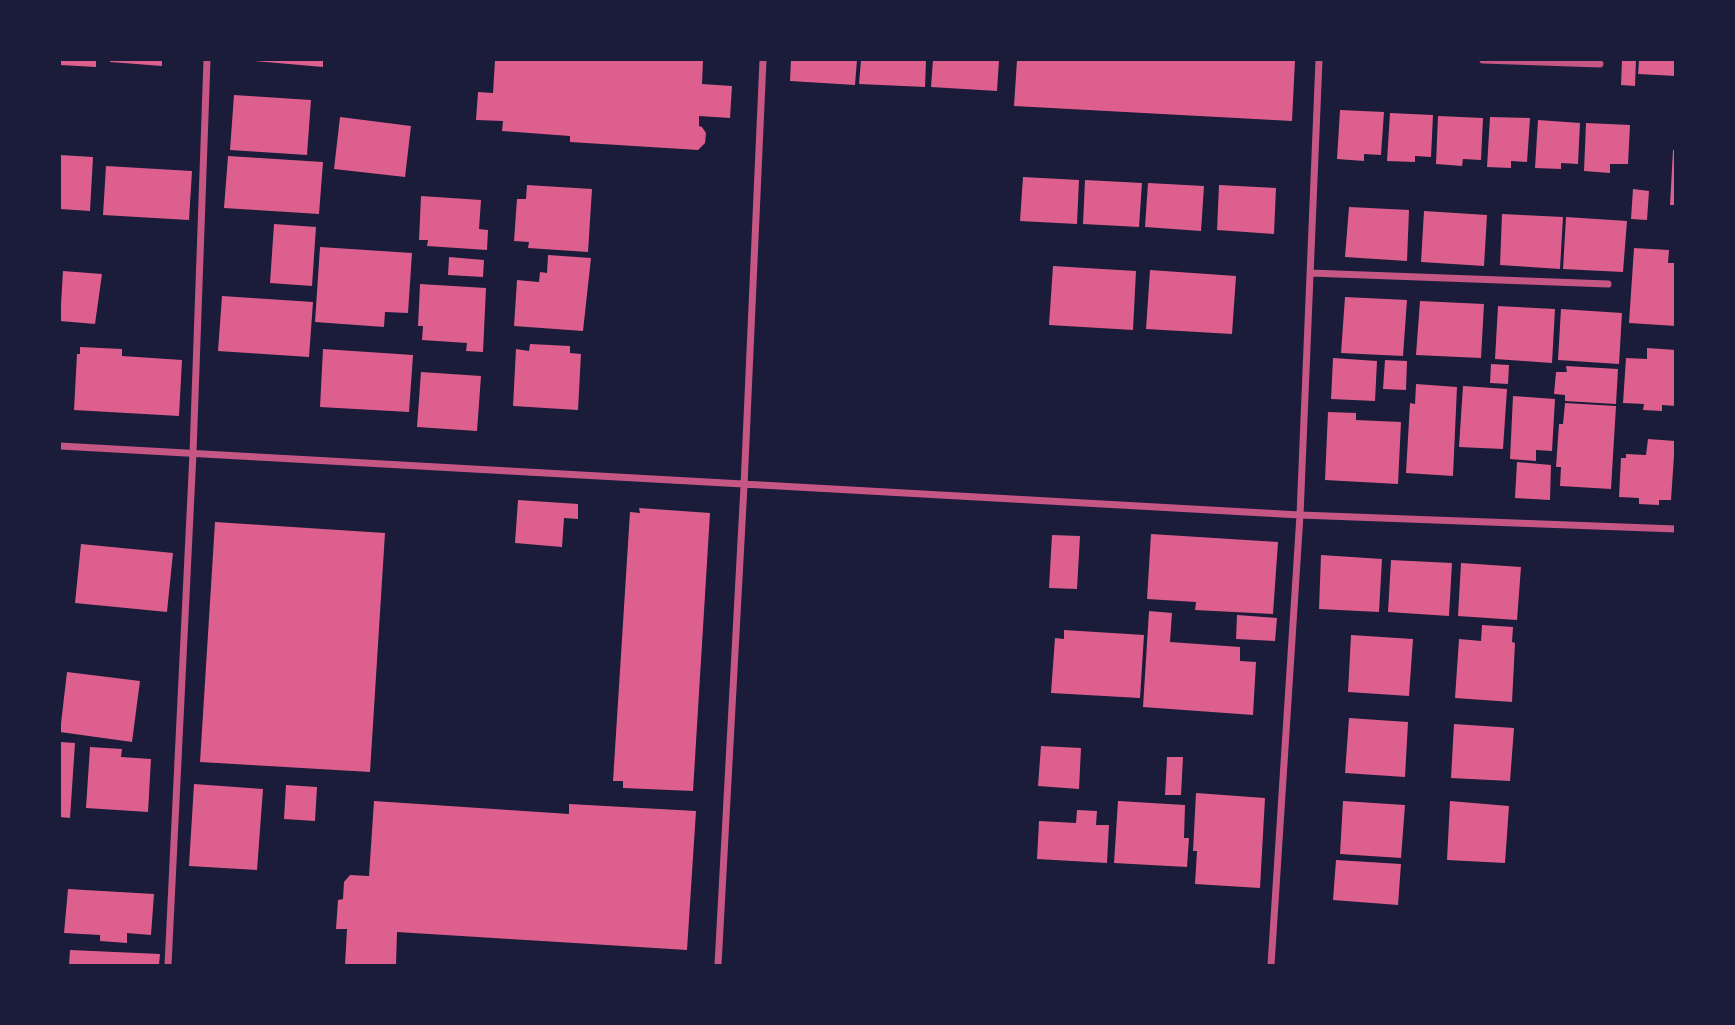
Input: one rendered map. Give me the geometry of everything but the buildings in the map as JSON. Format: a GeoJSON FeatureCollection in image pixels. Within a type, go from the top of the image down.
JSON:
{"type":"FeatureCollection","features":[{"type":"Feature","properties":{"kind":"street"},"geometry":{"type":"LineString","coordinates":[[168,965],[193,453],[207,60]]}},
{"type":"Feature","properties":{"kind":"street"},"geometry":{"type":"LineString","coordinates":[[718,965],[744,486],[763,60]]}},
{"type":"Feature","properties":{"kind":"street"},"geometry":{"type":"LineString","coordinates":[[1271,965],[1300,515],[1319,60]]}},
{"type":"Feature","properties":{"kind":"street"},"geometry":{"type":"LineString","coordinates":[[1483,60],[1600,64]]}},
{"type":"Feature","properties":{"kind":"street"},"geometry":{"type":"LineString","coordinates":[[1310,273],[1608,284]]}},
{"type":"Feature","properties":{"kind":"street"},"geometry":{"type":"LineString","coordinates":[[60,446],[1300,515],[1675,529]]}}]}
